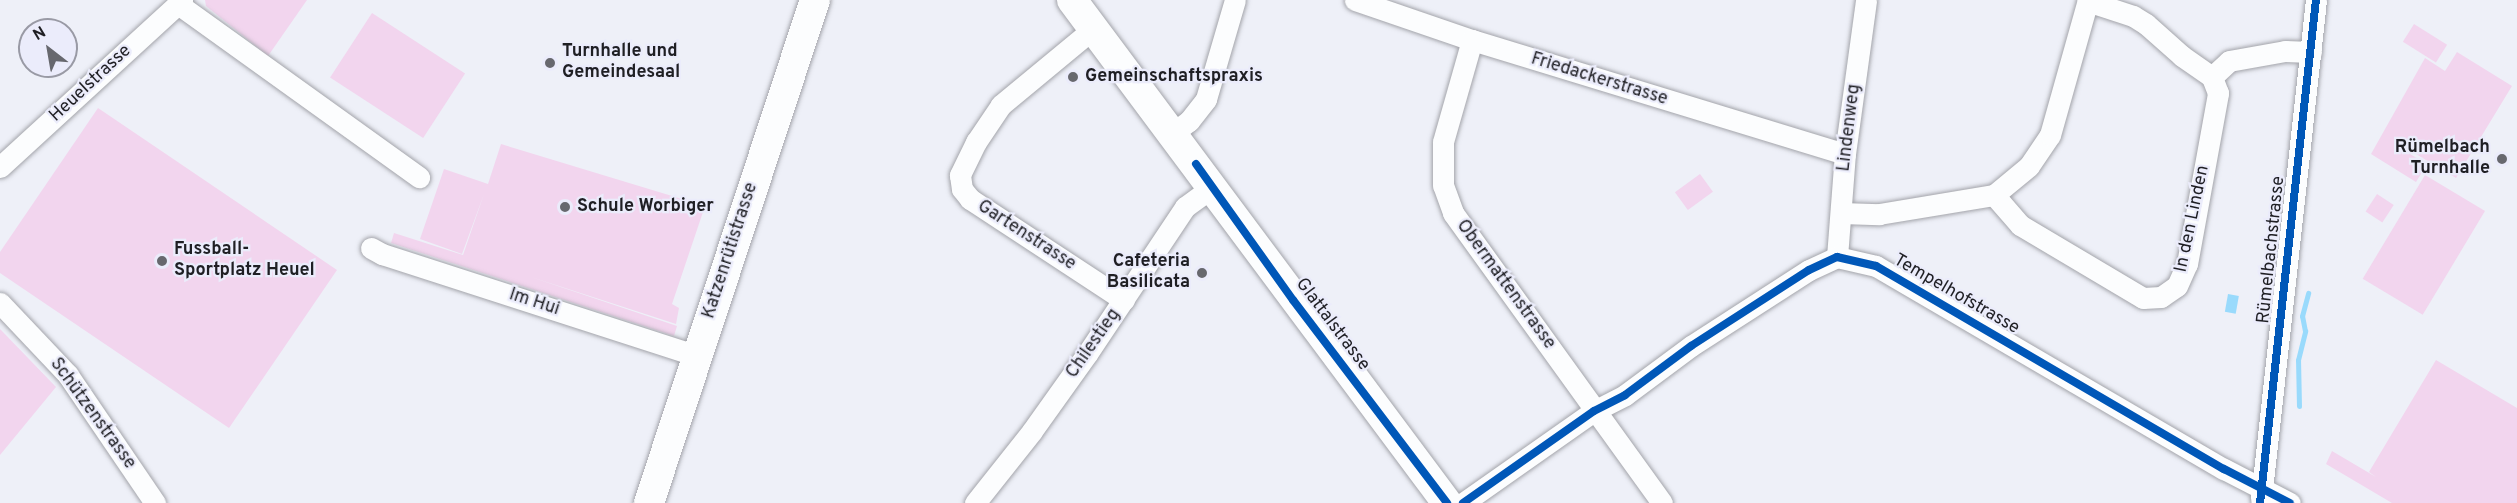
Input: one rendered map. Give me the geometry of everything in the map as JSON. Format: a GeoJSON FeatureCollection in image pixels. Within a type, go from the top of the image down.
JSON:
{"type":"FeatureCollection","features":[{"type":"Feature","properties":{"kind":"street","name":"Katzenrütistrasse"},"geometry":{"type":"LineString","coordinates":[[653,502],[697,356],[815,0]]}},
{"type":"Feature","properties":{"kind":"street","name":"Glattalstrasse"},"geometry":{"type":"LineString","coordinates":[[1072,0],[1213,187],[1293,300],[1447,503]]}},
{"type":"Feature","properties":{"kind":"street"},"geometry":{"type":"LineString","coordinates":[[1173,133],[1189,120],[1206,99],[1235,0]]}},
{"type":"Feature","properties":{"kind":"street","name":"Friedackerstrasse"},"geometry":{"type":"LineString","coordinates":[[1355,0],[1472,40],[1845,154]]}},
{"type":"Feature","properties":{"kind":"street","name":"Lindenweg"},"geometry":{"type":"LineString","coordinates":[[1837,256],[1845,154],[1866,0]]}},
{"type":"Feature","properties":{"kind":"street","name":"Rümelbachstrasse"},"geometry":{"type":"LineString","coordinates":[[2261,495],[2316,0]]}},
{"type":"Feature","properties":{"kind":"street"},"geometry":{"type":"LineString","coordinates":[[1841,213],[1879,214],[1994,195],[2029,166],[2050,135],[2087,1],[2133,16],[2212,77],[2229,61],[2285,51],[2311,52]]}},
{"type":"Feature","properties":{"kind":"street"},"geometry":{"type":"LineString","coordinates":[[180,2],[419,177]]}},
{"type":"Feature","properties":{"kind":"street","name":"Heuelstrasse"},"geometry":{"type":"LineString","coordinates":[[0,167],[180,2]]}},
{"type":"Feature","properties":{"kind":"street","name":"Gartenstrasse"},"geometry":{"type":"LineString","coordinates":[[1094,28],[1001,105],[976,142],[960,175],[962,189],[970,200],[1124,300]]}},
{"type":"Feature","properties":{"kind":"street","name":"Obermattenstrasse"},"geometry":{"type":"LineString","coordinates":[[1472,40],[1443,142],[1443,185],[1453,213],[1662,503]]}},
{"type":"Feature","properties":{"kind":"street","name":"In den Linden"},"geometry":{"type":"LineString","coordinates":[[1994,195],[2020,225],[2143,298],[2161,297],[2177,286],[2187,264],[2218,93],[2212,77]]}},
{"type":"Feature","properties":{"kind":"street","name":"Chilestieg"},"geometry":{"type":"LineString","coordinates":[[975,503],[1032,432],[1124,300],[1185,207],[1213,187]]}},
{"type":"Feature","properties":{"kind":"street","name":"Im Hui"},"geometry":{"type":"LineString","coordinates":[[371,248],[382,254],[697,356]]}},
{"type":"Feature","properties":{"kind":"street"},"geometry":{"type":"LineString","coordinates":[[1463,503],[1594,411],[1625,395],[1691,346],[1809,270],[1837,256]]}},
{"type":"Feature","properties":{"kind":"street","name":"Tempelhofstrasse"},"geometry":{"type":"LineString","coordinates":[[1837,256],[1876,266],[2203,457],[2261,495],[2290,503]]}},
{"type":"Feature","properties":{"kind":"street","name":"Schützenstrasse"},"geometry":{"type":"LineString","coordinates":[[0,303],[68,375],[155,503]]}},
{"type":"Feature","properties":{"kind":"shaded area"},"geometry":{"type":"Polygon","coordinates":[[[205,0],[307,0],[268,56],[206,6],[205,0]]]}},
{"type":"Feature","properties":{"kind":"shaded area"},"geometry":{"type":"Polygon","coordinates":[[[372,13],[465,73],[423,138],[330,78],[372,13]]]}},
{"type":"Feature","properties":{"kind":"shaded area"},"geometry":{"type":"Polygon","coordinates":[[[2414,24],[2447,45],[2436,62],[2403,42],[2414,24]]]}},
{"type":"Feature","properties":{"kind":"shaded area"},"geometry":{"type":"Polygon","coordinates":[[[2457,52],[2512,86],[2456,178],[2411,151],[2410,154],[2427,164],[2416,182],[2371,154],[2425,58],[2445,71],[2457,52]]]}},
{"type":"Feature","properties":{"kind":"shaded area","name":"Fussball- Sportplatz Heuel"},"geometry":{"type":"Polygon","coordinates":[[[98,108],[337,270],[229,428],[0,273],[0,252],[98,108]]]}},
{"type":"Feature","properties":{"kind":"shaded area"},"geometry":{"type":"Polygon","coordinates":[[[501,144],[705,206],[672,304],[679,308],[676,324],[531,277],[677,326],[674,336],[391,243],[394,233],[463,255],[484,194],[462,254],[420,239],[444,169],[488,184],[501,144]]]}},
{"type":"Feature","properties":{"kind":"shaded area"},"geometry":{"type":"Polygon","coordinates":[[[1700,174],[1713,192],[1688,210],[1675,192],[1700,174]]]}},
{"type":"Feature","properties":{"kind":"shaded area"},"geometry":{"type":"Polygon","coordinates":[[[2425,175],[2485,211],[2423,315],[2363,279],[2425,175]]]}},
{"type":"Feature","properties":{"kind":"shaded area"},"geometry":{"type":"Polygon","coordinates":[[[2377,194],[2394,205],[2382,223],[2366,212],[2377,194]]]}},
{"type":"Feature","properties":{"kind":"shaded area"},"geometry":{"type":"Polygon","coordinates":[[[0,329],[56,387],[0,455],[0,329]]]}},
{"type":"Feature","properties":{"kind":"shaded area"},"geometry":{"type":"Polygon","coordinates":[[[2436,360],[2517,408],[2517,503],[2392,503],[2326,464],[2332,451],[2376,477],[2369,472],[2436,360]]]}},
{"type":"Feature","properties":{"kind":"water"},"geometry":{"type":"Polygon","coordinates":[[[2228,294],[2239,296],[2236,314],[2225,312],[2228,294]]]}},
{"type":"Feature","properties":{"kind":"waterway"},"geometry":{"type":"LineString","coordinates":[[2299,406],[2298,360],[2305,331],[2302,316],[2308,293]]}},
{"type":"Feature","properties":{"kind":"cycle path"},"geometry":{"type":"LineString","coordinates":[[2260,503],[2316,0]]}},
{"type":"Feature","properties":{"kind":"cycle path"},"geometry":{"type":"LineString","coordinates":[[1196,164],[1293,300],[1447,503]]}},
{"type":"Feature","properties":{"kind":"cycle path"},"geometry":{"type":"LineString","coordinates":[[1463,503],[1594,411],[1625,395],[1691,346],[1809,270],[1837,257],[1876,266],[2224,469],[2290,503]]}},
{"type":"Feature","properties":{"kind":"place","name":"Turnhalle und Gemeindesaal"},"geometry":{"type":"Point","coordinates":[550,63]}},
{"type":"Feature","properties":{"kind":"place","name":"Gemeinschaftspraxis"},"geometry":{"type":"Point","coordinates":[1073,77]}},
{"type":"Feature","properties":{"kind":"place","name":"Rümelbach Turnhalle"},"geometry":{"type":"Point","coordinates":[2502,159]}},
{"type":"Feature","properties":{"kind":"place","name":"Schule Worbiger"},"geometry":{"type":"Point","coordinates":[565,207]}},
{"type":"Feature","properties":{"kind":"place","name":"Fussball- Sportplatz Heuel"},"geometry":{"type":"Point","coordinates":[162,261]}},
{"type":"Feature","properties":{"kind":"place","name":"Cafeteria Basilicata"},"geometry":{"type":"Point","coordinates":[1202,273]}}]}
